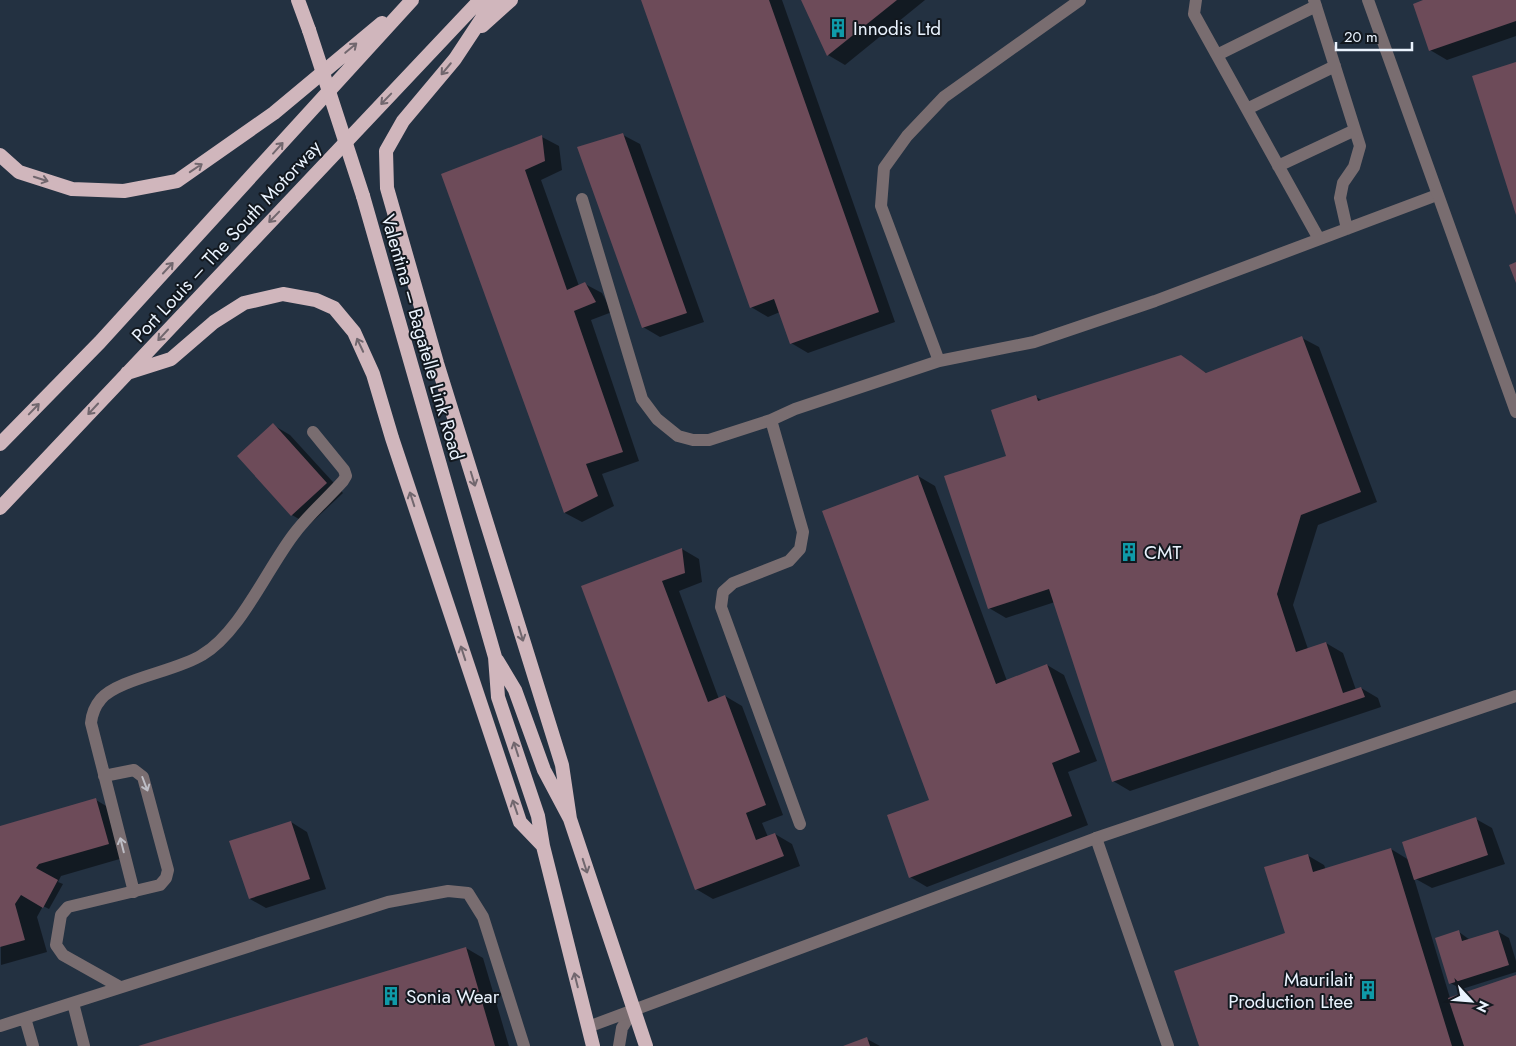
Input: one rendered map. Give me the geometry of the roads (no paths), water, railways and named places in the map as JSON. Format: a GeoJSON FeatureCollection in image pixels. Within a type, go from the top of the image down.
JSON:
{"type":"FeatureCollection","features":[{"type":"Feature","properties":{"kind":"highway"},"geometry":{"type":"LineString","coordinates":[[298,0],[309,30]]}},
{"type":"Feature","properties":{"kind":"highway"},"geometry":{"type":"LineString","coordinates":[[308,0],[309,30]]}},
{"type":"Feature","properties":{"kind":"highway"},"geometry":{"type":"LineString","coordinates":[[0,155],[19,172],[72,189],[124,191],[177,181],[274,113],[411,0]]}},
{"type":"Feature","properties":{"kind":"highway","name":"Port Louis – The South Motorway"},"geometry":{"type":"LineString","coordinates":[[0,444],[100,342],[411,0]]}},
{"type":"Feature","properties":{"kind":"highway","name":"Port Louis – The South Motorway"},"geometry":{"type":"LineString","coordinates":[[0,508],[480,0]]}},
{"type":"Feature","properties":{"kind":"highway"},"geometry":{"type":"LineString","coordinates":[[494,0],[455,59],[403,121],[386,151],[387,188],[437,363],[562,765],[570,820]]}},
{"type":"Feature","properties":{"kind":"highway"},"geometry":{"type":"LineString","coordinates":[[467,40],[511,0]]}},
{"type":"Feature","properties":{"kind":"highway","name":"Valentina – Bagatelle Link Road"},"geometry":{"type":"LineString","coordinates":[[309,30],[363,196],[496,657]]}},
{"type":"Feature","properties":{"kind":"highway"},"geometry":{"type":"LineString","coordinates":[[127,373],[171,359],[214,322],[244,303],[282,294],[316,300],[334,308],[354,332],[373,374],[401,466],[520,822],[542,846]]}},
{"type":"Feature","properties":{"kind":"highway"},"geometry":{"type":"LineString","coordinates":[[496,657],[515,690],[544,770],[570,820],[646,1046]]}},
{"type":"Feature","properties":{"kind":"highway"},"geometry":{"type":"LineString","coordinates":[[496,657],[498,697],[538,816],[542,846],[593,1046]]}},
{"type":"Feature","properties":{"kind":"street"},"geometry":{"type":"LineString","coordinates":[[939,361],[881,206],[884,168],[907,136],[944,97],[1080,0]]}},
{"type":"Feature","properties":{"kind":"street"},"geometry":{"type":"LineString","coordinates":[[1196,0],[1194,14],[1319,239]]}},
{"type":"Feature","properties":{"kind":"street"},"geometry":{"type":"LineString","coordinates":[[1368,0],[1516,412]]}},
{"type":"Feature","properties":{"kind":"street"},"geometry":{"type":"LineString","coordinates":[[1216,56],[1315,3],[1360,146],[1354,167],[1343,183],[1340,198],[1347,229]]}},
{"type":"Feature","properties":{"kind":"street"},"geometry":{"type":"LineString","coordinates":[[1246,109],[1335,66]]}},
{"type":"Feature","properties":{"kind":"street"},"geometry":{"type":"LineString","coordinates":[[1278,166],[1355,130]]}},
{"type":"Feature","properties":{"kind":"street"},"geometry":{"type":"LineString","coordinates":[[582,199],[642,399],[657,419],[678,436],[693,440],[709,440],[939,361],[1034,342],[1155,300],[1437,195]]}},
{"type":"Feature","properties":{"kind":"street"},"geometry":{"type":"LineString","coordinates":[[771,420],[803,532],[800,550],[789,561],[733,583],[724,592],[721,607],[800,824]]}},
{"type":"Feature","properties":{"kind":"street"},"geometry":{"type":"LineString","coordinates":[[134,892],[91,723],[93,711],[102,697],[121,687],[176,668],[203,655],[222,638],[294,533],[344,481],[346,476],[344,470],[313,432]]}},
{"type":"Feature","properties":{"kind":"street"},"geometry":{"type":"LineString","coordinates":[[588,1027],[1096,838],[1516,696]]}},
{"type":"Feature","properties":{"kind":"street"},"geometry":{"type":"LineString","coordinates":[[104,776],[134,770],[143,777],[168,870],[166,878],[160,885],[68,907],[60,915],[56,945],[63,955],[120,988]]}},
{"type":"Feature","properties":{"kind":"street"},"geometry":{"type":"LineString","coordinates":[[1096,838],[1168,1046]]}},
{"type":"Feature","properties":{"kind":"street"},"geometry":{"type":"LineString","coordinates":[[0,1026],[388,902],[448,891],[468,893],[483,917],[524,1046]]}},
{"type":"Feature","properties":{"kind":"street"},"geometry":{"type":"LineString","coordinates":[[73,1003],[84,1046]]}},
{"type":"Feature","properties":{"kind":"street"},"geometry":{"type":"LineString","coordinates":[[620,1046],[622,1028],[633,1010]]}},
{"type":"Feature","properties":{"kind":"street"},"geometry":{"type":"LineString","coordinates":[[25,1018],[33,1046]]}},
{"type":"Feature","properties":{"kind":"place","name":"Innodis Ltd"},"geometry":{"type":"Point","coordinates":[838,28]}},
{"type":"Feature","properties":{"kind":"place","name":"CMT"},"geometry":{"type":"Point","coordinates":[1129,552]}},
{"type":"Feature","properties":{"kind":"place","name":"Maurilait Production Ltee"},"geometry":{"type":"Point","coordinates":[1368,990]}},
{"type":"Feature","properties":{"kind":"place","name":"Sonia Wear"},"geometry":{"type":"Point","coordinates":[391,996]}}]}
